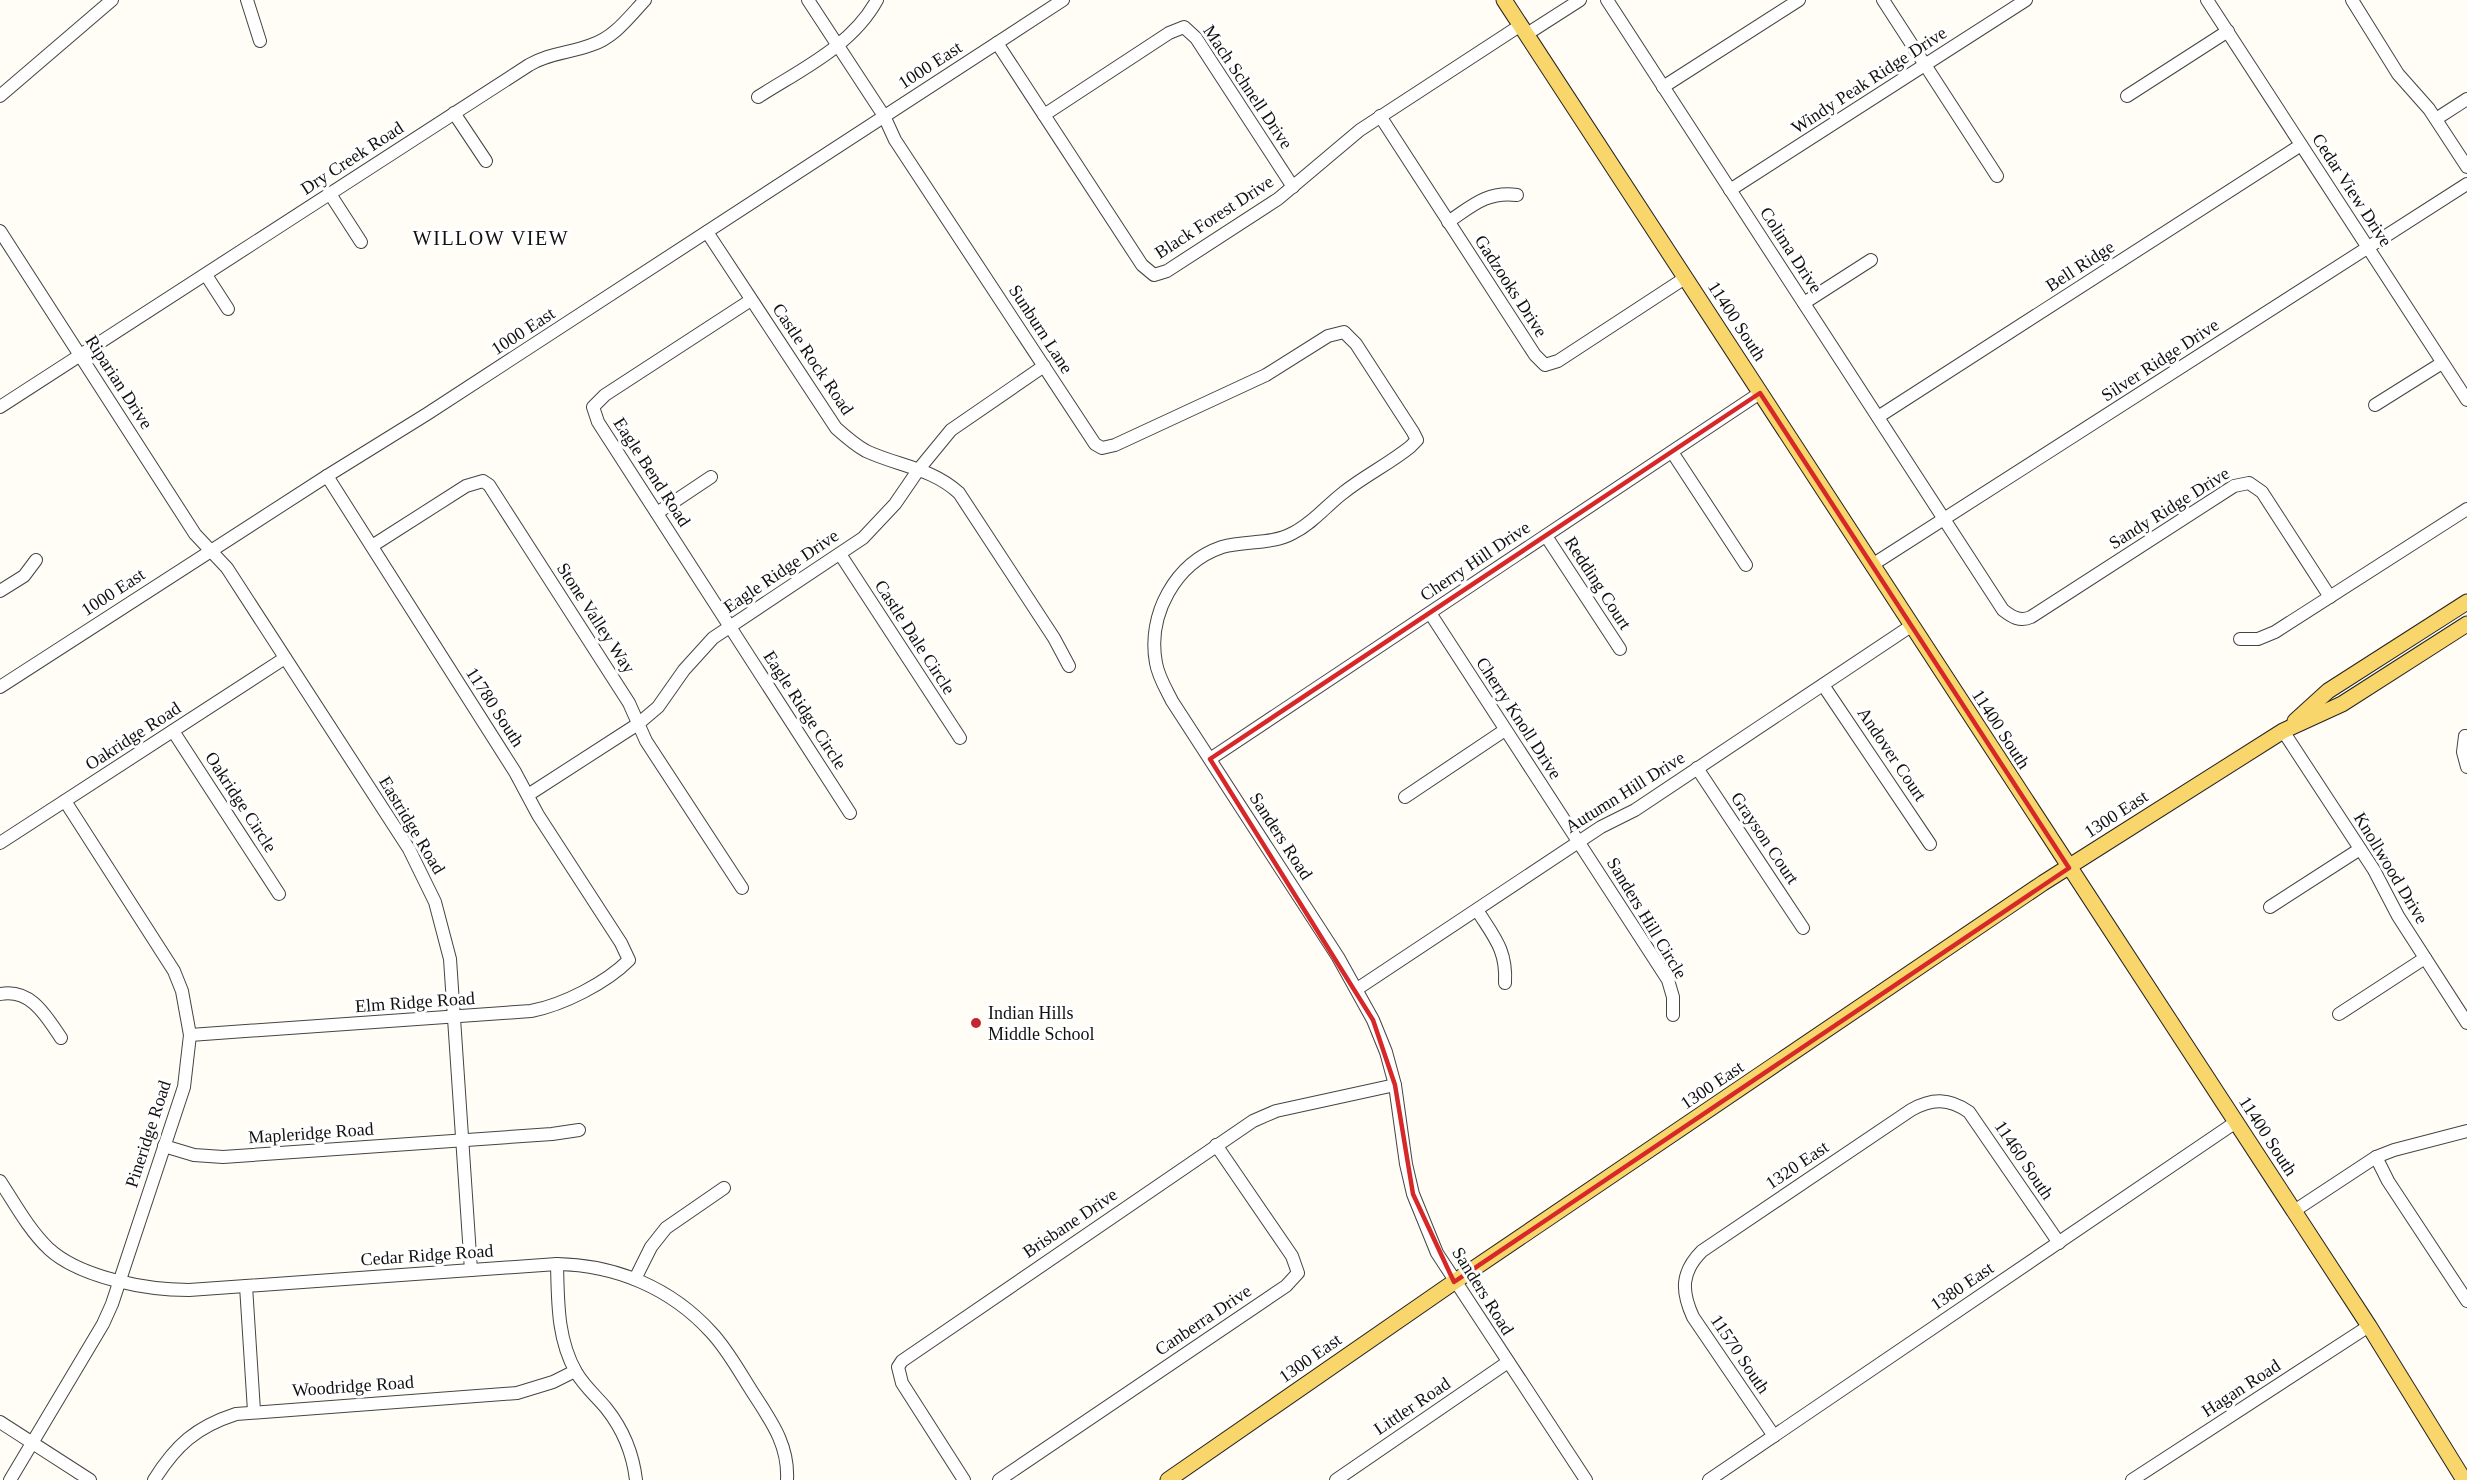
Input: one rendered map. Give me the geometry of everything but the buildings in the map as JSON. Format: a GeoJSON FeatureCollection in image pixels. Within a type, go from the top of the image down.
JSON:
{"type":"FeatureCollection","features":[{"type":"Feature","properties":{"kind":"main road","name":"11400 South"},"geometry":{"type":"LineString","coordinates":[[1504,0],[2369,1326],[2464,1480]]}},
{"type":"Feature","properties":{"kind":"main road","name":"1300 East"},"geometry":{"type":"LineString","coordinates":[[2283,731],[2328,691],[2467,602]]}},
{"type":"Feature","properties":{"kind":"main road","name":"1300 East"},"geometry":{"type":"LineString","coordinates":[[1168,1480],[1454,1282],[2069,868],[2283,731],[2342,704],[2467,624]]}},
{"type":"Feature","properties":{"kind":"street"},"geometry":{"type":"LineString","coordinates":[[0,96],[112,0]]}},
{"type":"Feature","properties":{"kind":"street"},"geometry":{"type":"LineString","coordinates":[[247,0],[260,41]]}},
{"type":"Feature","properties":{"kind":"street","name":"Dry Creek Road"},"geometry":{"type":"LineString","coordinates":[[0,407],[540,58],[591,46],[603,40],[645,0]]}},
{"type":"Feature","properties":{"kind":"street","name":"Sunburn Lane"},"geometry":{"type":"LineString","coordinates":[[808,0],[884,116],[895,140],[1095,444],[1102,448],[1109,447],[1266,375],[1328,336],[1344,332]]}},
{"type":"Feature","properties":{"kind":"street"},"geometry":{"type":"LineString","coordinates":[[758,97],[854,33],[877,0]]}},
{"type":"Feature","properties":{"kind":"street","name":"1000 East"},"geometry":{"type":"LineString","coordinates":[[0,687],[211,550],[437,408],[1063,0]]}},
{"type":"Feature","properties":{"kind":"street","name":"Black Forest Drive"},"geometry":{"type":"LineString","coordinates":[[997,43],[1142,265],[1154,274],[1167,271],[1293,187],[1342,142],[1380,116],[1524,30],[1580,0]]}},
{"type":"Feature","properties":{"kind":"street","name":"Colima Drive"},"geometry":{"type":"LineString","coordinates":[[1607,0],[1945,519]]}},
{"type":"Feature","properties":{"kind":"street"},"geometry":{"type":"LineString","coordinates":[[1663,87],[1799,0]]}},
{"type":"Feature","properties":{"kind":"street"},"geometry":{"type":"LineString","coordinates":[[1883,0],[1997,176]]}},
{"type":"Feature","properties":{"kind":"street","name":"Windy Peak Ridge Drive"},"geometry":{"type":"LineString","coordinates":[[1730,190],[2026,0]]}},
{"type":"Feature","properties":{"kind":"street","name":"Cedar View Drive"},"geometry":{"type":"LineString","coordinates":[[2207,0],[2467,400]]}},
{"type":"Feature","properties":{"kind":"street"},"geometry":{"type":"LineString","coordinates":[[2352,0],[2398,74],[2436,119],[2467,167]]}},
{"type":"Feature","properties":{"kind":"street","name":"Mach Schnell Drive"},"geometry":{"type":"LineString","coordinates":[[1044,115],[1168,33],[1184,27],[1196,38],[1293,187]]}},
{"type":"Feature","properties":{"kind":"street"},"geometry":{"type":"LineString","coordinates":[[2127,96],[2228,31]]}},
{"type":"Feature","properties":{"kind":"street"},"geometry":{"type":"LineString","coordinates":[[2436,119],[2467,99]]}},
{"type":"Feature","properties":{"kind":"street"},"geometry":{"type":"LineString","coordinates":[[454,113],[486,161]]}},
{"type":"Feature","properties":{"kind":"street","name":"Gadzooks Drive"},"geometry":{"type":"LineString","coordinates":[[1380,116],[1535,355],[1545,365],[1558,361],[1685,278]]}},
{"type":"Feature","properties":{"kind":"street","name":"Bell Ridge"},"geometry":{"type":"LineString","coordinates":[[1878,417],[2301,145]]}},
{"type":"Feature","properties":{"kind":"street","name":"Silver Ridge Drive"},"geometry":{"type":"LineString","coordinates":[[1872,565],[2467,184]]}},
{"type":"Feature","properties":{"kind":"street"},"geometry":{"type":"LineString","coordinates":[[1448,222],[1485,197],[1501,193],[1517,195]]}},
{"type":"Feature","properties":{"kind":"street"},"geometry":{"type":"LineString","coordinates":[[330,194],[361,242]]}},
{"type":"Feature","properties":{"kind":"street","name":"Riparian Drive"},"geometry":{"type":"LineString","coordinates":[[0,231],[195,534],[211,550]]}},
{"type":"Feature","properties":{"kind":"street","name":"Castle Rock Road"},"geometry":{"type":"LineString","coordinates":[[707,232],[836,428],[851,442],[868,451],[938,476],[959,493],[1054,638],[1069,666]]}},
{"type":"Feature","properties":{"kind":"street"},"geometry":{"type":"LineString","coordinates":[[1804,303],[1871,260]]}},
{"type":"Feature","properties":{"kind":"street"},"geometry":{"type":"LineString","coordinates":[[206,275],[228,309]]}},
{"type":"Feature","properties":{"kind":"street","name":"Eagle Bend Road"},"geometry":{"type":"LineString","coordinates":[[730,627],[598,422],[593,406],[605,395],[751,300]]}},
{"type":"Feature","properties":{"kind":"street","name":"Sanders Road"},"geometry":{"type":"LineString","coordinates":[[1344,332],[1356,344],[1409,424],[1417,440],[1403,453],[1340,495],[1301,529],[1276,540],[1221,548],[1187,568],[1173,583],[1162,602],[1153,643],[1156,665],[1172,700],[1358,989],[1386,1052],[1395,1085],[1406,1164],[1413,1194],[1437,1253],[1585,1480]]}},
{"type":"Feature","properties":{"kind":"street"},"geometry":{"type":"LineString","coordinates":[[2375,405],[2442,363]]}},
{"type":"Feature","properties":{"kind":"street","name":"Eagle Ridge Drive"},"geometry":{"type":"LineString","coordinates":[[528,795],[639,724],[658,707],[697,653],[713,638],[840,554],[881,521],[951,430],[1044,366]]}},
{"type":"Feature","properties":{"kind":"street","name":"Cherry Hill Drive"},"geometry":{"type":"LineString","coordinates":[[1210,759],[1760,393]]}},
{"type":"Feature","properties":{"kind":"street"},"geometry":{"type":"LineString","coordinates":[[1672,452],[1746,565]]}},
{"type":"Feature","properties":{"kind":"street","name":"11780 South"},"geometry":{"type":"LineString","coordinates":[[327,476],[528,795],[538,815],[621,943],[629,960]]}},
{"type":"Feature","properties":{"kind":"street"},"geometry":{"type":"LineString","coordinates":[[657,513],[711,477]]}},
{"type":"Feature","properties":{"kind":"street","name":"Stone Valley Way"},"geometry":{"type":"LineString","coordinates":[[372,546],[466,486],[483,481],[495,491],[629,703],[646,741],[742,888]]}},
{"type":"Feature","properties":{"kind":"street","name":"Sandy Ridge Drive"},"geometry":{"type":"LineString","coordinates":[[1945,519],[2003,610],[2011,617],[2026,619],[2234,486],[2249,483],[2262,492],[2330,597]]}},
{"type":"Feature","properties":{"kind":"street"},"geometry":{"type":"LineString","coordinates":[[2240,639],[2258,639],[2275,632],[2467,509]]}},
{"type":"Feature","properties":{"kind":"street","name":"Redding Court"},"geometry":{"type":"LineString","coordinates":[[1546,536],[1620,649]]}},
{"type":"Feature","properties":{"kind":"street","name":"Eastridge Road"},"geometry":{"type":"LineString","coordinates":[[211,550],[227,568],[409,849],[435,902],[448,949],[471,1270]]}},
{"type":"Feature","properties":{"kind":"street","name":"Castle Dale Circle"},"geometry":{"type":"LineString","coordinates":[[840,554],[960,738]]}},
{"type":"Feature","properties":{"kind":"street"},"geometry":{"type":"LineString","coordinates":[[0,591],[24,576],[36,560]]}},
{"type":"Feature","properties":{"kind":"street","name":"Cherry Knoll Drive"},"geometry":{"type":"LineString","coordinates":[[1430,613],[1579,842]]}},
{"type":"Feature","properties":{"kind":"street","name":"Autumn Hill Drive"},"geometry":{"type":"LineString","coordinates":[[1358,989],[1601,827],[1635,810],[1911,626]]}},
{"type":"Feature","properties":{"kind":"street","name":"Eagle Ridge Circle"},"geometry":{"type":"LineString","coordinates":[[730,627],[850,813]]}},
{"type":"Feature","properties":{"kind":"street","name":"Oakridge Road"},"geometry":{"type":"LineString","coordinates":[[0,843],[285,658]]}},
{"type":"Feature","properties":{"kind":"street","name":"Andover Court"},"geometry":{"type":"LineString","coordinates":[[1823,685],[1930,844]]}},
{"type":"Feature","properties":{"kind":"street"},"geometry":{"type":"LineString","coordinates":[[1405,797],[1506,729]]}},
{"type":"Feature","properties":{"kind":"street","name":"Oakridge Circle"},"geometry":{"type":"LineString","coordinates":[[173,731],[279,894]]}},
{"type":"Feature","properties":{"kind":"street","name":"Knollwood Drive"},"geometry":{"type":"LineString","coordinates":[[2283,731],[2360,849],[2467,1023]]}},
{"type":"Feature","properties":{"kind":"street"},"geometry":{"type":"LineString","coordinates":[[2465,736],[2463,752],[2467,767]]}},
{"type":"Feature","properties":{"kind":"street","name":"Grayson Court"},"geometry":{"type":"LineString","coordinates":[[1697,768],[1803,928]]}},
{"type":"Feature","properties":{"kind":"street","name":"Pineridge Road"},"geometry":{"type":"LineString","coordinates":[[10,1480],[92,1345],[112,1304],[184,1087],[190,1035],[182,991],[174,971],[65,801]]}},
{"type":"Feature","properties":{"kind":"street","name":"Sanders Hill Circle"},"geometry":{"type":"LineString","coordinates":[[1579,842],[1668,980],[1673,998],[1673,1016]]}},
{"type":"Feature","properties":{"kind":"street"},"geometry":{"type":"LineString","coordinates":[[2270,907],[2360,849]]}},
{"type":"Feature","properties":{"kind":"street"},"geometry":{"type":"LineString","coordinates":[[1477,910],[1501,947],[1506,965],[1505,983]]}},
{"type":"Feature","properties":{"kind":"street"},"geometry":{"type":"LineString","coordinates":[[2339,1014],[2425,958]]}},
{"type":"Feature","properties":{"kind":"street","name":"Elm Ridge Road"},"geometry":{"type":"LineString","coordinates":[[190,1035],[454,1017],[547,1008],[615,972],[629,960]]}},
{"type":"Feature","properties":{"kind":"street"},"geometry":{"type":"LineString","coordinates":[[0,994],[18,994],[28,998],[38,1006],[61,1038]]}},
{"type":"Feature","properties":{"kind":"street","name":"Brisbane Drive"},"geometry":{"type":"LineString","coordinates":[[964,1480],[902,1383],[898,1367],[902,1361],[1253,1121],[1276,1111],[1395,1085]]}},
{"type":"Feature","properties":{"kind":"street","name":"1320 East"},"geometry":{"type":"LineString","coordinates":[[1683,1289],[1688,1268],[1702,1251],[1911,1110],[1933,1100],[1954,1103]]}},
{"type":"Feature","properties":{"kind":"street","name":"11460 South"},"geometry":{"type":"LineString","coordinates":[[1954,1103],[1974,1119],[2059,1243]]}},
{"type":"Feature","properties":{"kind":"street","name":"1380 East"},"geometry":{"type":"LineString","coordinates":[[1709,1480],[2236,1122]]}},
{"type":"Feature","properties":{"kind":"street","name":"Mapleridge Road"},"geometry":{"type":"LineString","coordinates":[[164,1146],[194,1155],[223,1157],[579,1130]]}},
{"type":"Feature","properties":{"kind":"street"},"geometry":{"type":"LineString","coordinates":[[2294,1211],[2376,1157],[2467,1131]]}},
{"type":"Feature","properties":{"kind":"street","name":"Canberra Drive"},"geometry":{"type":"LineString","coordinates":[[999,1480],[1286,1286],[1298,1273],[1292,1256],[1216,1145]]}},
{"type":"Feature","properties":{"kind":"street"},"geometry":{"type":"LineString","coordinates":[[2376,1157],[2388,1181],[2467,1300]]}},
{"type":"Feature","properties":{"kind":"street","name":"Cedar Ridge Road"},"geometry":{"type":"LineString","coordinates":[[0,1181],[27,1223],[51,1250],[81,1268],[119,1281],[166,1290],[557,1264],[582,1264],[635,1279],[662,1292],[688,1310],[712,1333],[781,1438],[788,1467],[787,1480]]}},
{"type":"Feature","properties":{"kind":"street"},"geometry":{"type":"LineString","coordinates":[[635,1279],[651,1247],[666,1228],[724,1188]]}},
{"type":"Feature","properties":{"kind":"street"},"geometry":{"type":"LineString","coordinates":[[557,1264],[558,1311],[561,1331],[576,1371],[618,1426],[627,1445],[636,1480]]}},
{"type":"Feature","properties":{"kind":"street"},"geometry":{"type":"LineString","coordinates":[[246,1286],[254,1411]]}},
{"type":"Feature","properties":{"kind":"street","name":"11570 South"},"geometry":{"type":"LineString","coordinates":[[1683,1289],[1686,1303],[1693,1317],[1774,1436]]}},
{"type":"Feature","properties":{"kind":"street","name":"Hagan Road"},"geometry":{"type":"LineString","coordinates":[[2132,1480],[2369,1326]]}},
{"type":"Feature","properties":{"kind":"street","name":"Littler Road"},"geometry":{"type":"LineString","coordinates":[[1336,1480],[1508,1362]]}},
{"type":"Feature","properties":{"kind":"street","name":"Woodridge Road"},"geometry":{"type":"LineString","coordinates":[[154,1480],[182,1443],[217,1420],[254,1411],[517,1393],[553,1382],[576,1371]]}},
{"type":"Feature","properties":{"kind":"street"},"geometry":{"type":"LineString","coordinates":[[0,1422],[33,1441],[90,1480]]}},
{"type":"Feature","properties":{"kind":"highlighted area"},"geometry":{"type":"Polygon","coordinates":[[[1760,393],[2069,868],[1454,1282],[1413,1194],[1395,1085],[1373,1020],[1210,759],[1760,393]]]}},
{"type":"Feature","properties":{"kind":"place","name":"Indian Hills Middle School"},"geometry":{"type":"Point","coordinates":[976,1023]}},
{"type":"Feature","properties":{"kind":"district","name":"WILLOW VIEW"},"geometry":{"type":"Point","coordinates":[491,238]}}]}
